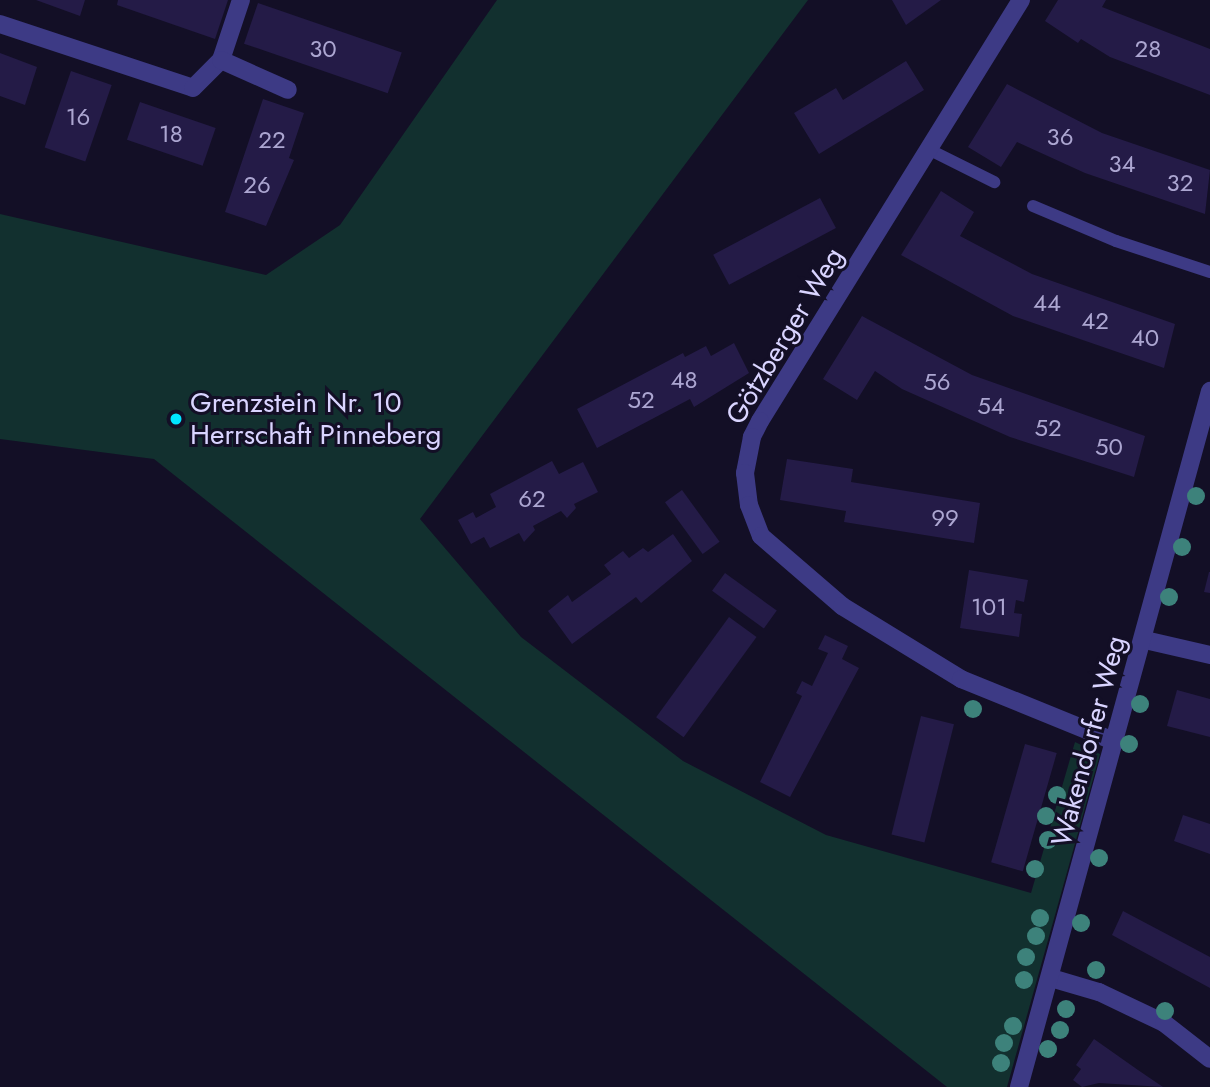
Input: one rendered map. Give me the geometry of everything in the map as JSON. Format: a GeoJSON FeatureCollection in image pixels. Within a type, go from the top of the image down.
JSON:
{"type":"FeatureCollection","features":[{"type":"Feature","properties":{"kind":"street"},"geometry":{"type":"LineString","coordinates":[[0,24],[193,88],[220,60],[241,0]]}},
{"type":"Feature","properties":{"kind":"street","name":"Götzberger Weg"},"geometry":{"type":"LineString","coordinates":[[1021,0],[756,429],[745,473],[749,505],[761,536],[842,606],[961,680],[1116,741]]}},
{"type":"Feature","properties":{"kind":"street"},"geometry":{"type":"LineString","coordinates":[[220,60],[288,90]]}},
{"type":"Feature","properties":{"kind":"street","name":"Wakendorfer Weg"},"geometry":{"type":"LineString","coordinates":[[1020,1087],[1208,403]]}},
{"type":"Feature","properties":{"kind":"street"},"geometry":{"type":"LineString","coordinates":[[1145,640],[1210,656]]}},
{"type":"Feature","properties":{"kind":"street"},"geometry":{"type":"LineString","coordinates":[[1051,978],[1099,992],[1164,1023],[1210,1059]]}},
{"type":"Feature","properties":{"kind":"lane"},"geometry":{"type":"LineString","coordinates":[[930,150],[994,182]]}},
{"type":"Feature","properties":{"kind":"lane"},"geometry":{"type":"LineString","coordinates":[[1033,206],[1116,241],[1210,272]]}},
{"type":"Feature","properties":{"kind":"green space"},"geometry":{"type":"Polygon","coordinates":[[[497,0],[808,0],[420,519],[521,637],[683,761],[826,835],[1031,893],[1075,742],[1100,754],[1007,1087],[947,1087],[154,459],[0,439],[0,214],[266,275],[340,225],[497,0]]]}},
{"type":"Feature","properties":{"kind":"building"},"geometry":{"type":"Polygon","coordinates":[[[36,0],[85,0],[80,16],[36,0]]]}},
{"type":"Feature","properties":{"kind":"building"},"geometry":{"type":"Polygon","coordinates":[[[118,0],[228,0],[215,39],[117,5],[118,0]]]}},
{"type":"Feature","properties":{"kind":"building"},"geometry":{"type":"Polygon","coordinates":[[[892,0],[941,0],[906,25],[892,0]]]}},
{"type":"Feature","properties":{"kind":"building"},"geometry":{"type":"Polygon","coordinates":[[[1058,0],[1106,0],[1102,7],[1210,49],[1210,95],[1110,57],[1081,39],[1078,43],[1045,21],[1058,0]]]}},
{"type":"Feature","properties":{"kind":"building"},"geometry":{"type":"Polygon","coordinates":[[[258,3],[402,52],[388,93],[244,44],[258,3]]]}},
{"type":"Feature","properties":{"kind":"building"},"geometry":{"type":"Polygon","coordinates":[[[0,53],[37,67],[25,105],[0,96],[0,53]]]}},
{"type":"Feature","properties":{"kind":"building"},"geometry":{"type":"Polygon","coordinates":[[[906,61],[924,90],[819,154],[794,113],[836,88],[843,100],[906,61]]]}},
{"type":"Feature","properties":{"kind":"building"},"geometry":{"type":"Polygon","coordinates":[[[71,71],[112,85],[85,162],[45,148],[71,71]]]}},
{"type":"Feature","properties":{"kind":"building"},"geometry":{"type":"Polygon","coordinates":[[[1007,84],[1102,133],[1210,170],[1205,214],[1085,173],[1017,142],[1001,167],[968,147],[1007,84]]]}},
{"type":"Feature","properties":{"kind":"building"},"geometry":{"type":"Polygon","coordinates":[[[263,99],[304,113],[289,158],[294,160],[266,226],[225,212],[263,99]]]}},
{"type":"Feature","properties":{"kind":"building"},"geometry":{"type":"Polygon","coordinates":[[[140,102],[216,128],[203,166],[127,140],[140,102]]]}},
{"type":"Feature","properties":{"kind":"building"},"geometry":{"type":"Polygon","coordinates":[[[941,191],[974,212],[960,236],[1032,274],[1175,324],[1164,368],[1013,316],[901,255],[941,191]]]}},
{"type":"Feature","properties":{"kind":"building"},"geometry":{"type":"Polygon","coordinates":[[[820,198],[836,228],[729,285],[713,255],[820,198]]]}},
{"type":"Feature","properties":{"kind":"building"},"geometry":{"type":"Polygon","coordinates":[[[862,316],[972,375],[1145,436],[1134,477],[1010,437],[902,389],[875,371],[857,400],[823,379],[862,316]]]}},
{"type":"Feature","properties":{"kind":"building"},"geometry":{"type":"Polygon","coordinates":[[[734,343],[749,373],[694,407],[690,399],[597,448],[577,409],[683,353],[685,357],[706,346],[711,356],[734,343]]]}},
{"type":"Feature","properties":{"kind":"building"},"geometry":{"type":"Polygon","coordinates":[[[787,459],[853,469],[851,482],[980,503],[974,543],[844,522],[846,511],[780,500],[787,459]]]}},
{"type":"Feature","properties":{"kind":"building"},"geometry":{"type":"Polygon","coordinates":[[[552,461],[559,474],[583,462],[598,492],[574,504],[576,508],[567,518],[561,511],[533,526],[535,530],[524,542],[519,533],[490,548],[484,537],[471,544],[458,520],[473,512],[476,518],[496,507],[490,494],[552,461]]]}},
{"type":"Feature","properties":{"kind":"building"},"geometry":{"type":"Polygon","coordinates":[[[682,490],[720,542],[703,554],[665,502],[682,490]]]}},
{"type":"Feature","properties":{"kind":"building"},"geometry":{"type":"Polygon","coordinates":[[[673,534],[692,561],[641,603],[636,597],[572,644],[548,611],[568,595],[572,602],[611,574],[604,565],[623,551],[629,558],[643,548],[648,552],[673,534]]]}},
{"type":"Feature","properties":{"kind":"building"},"geometry":{"type":"Polygon","coordinates":[[[969,570],[1028,580],[1024,602],[1016,600],[1014,613],[1022,614],[1019,637],[960,628],[969,570]]]}},
{"type":"Feature","properties":{"kind":"building"},"geometry":{"type":"Polygon","coordinates":[[[1210,572],[1210,593],[1204,592],[1210,572]]]}},
{"type":"Feature","properties":{"kind":"building"},"geometry":{"type":"Polygon","coordinates":[[[725,573],[777,611],[764,628],[712,591],[725,573]]]}},
{"type":"Feature","properties":{"kind":"building"},"geometry":{"type":"Polygon","coordinates":[[[729,617],[757,637],[684,737],[656,717],[729,617]]]}},
{"type":"Feature","properties":{"kind":"building"},"geometry":{"type":"Polygon","coordinates":[[[825,635],[848,646],[842,659],[859,668],[790,797],[760,782],[802,696],[796,693],[802,681],[812,686],[828,653],[818,649],[825,635]]]}},
{"type":"Feature","properties":{"kind":"building"},"geometry":{"type":"Polygon","coordinates":[[[1177,690],[1210,699],[1210,737],[1167,726],[1177,690]]]}},
{"type":"Feature","properties":{"kind":"building"},"geometry":{"type":"Polygon","coordinates":[[[921,716],[954,724],[924,843],[891,834],[921,716]]]}},
{"type":"Feature","properties":{"kind":"building"},"geometry":{"type":"Polygon","coordinates":[[[1025,744],[1057,753],[1023,871],[991,862],[1025,744]]]}},
{"type":"Feature","properties":{"kind":"building"},"geometry":{"type":"Polygon","coordinates":[[[1183,815],[1210,824],[1210,854],[1174,841],[1183,815]]]}},
{"type":"Feature","properties":{"kind":"building"},"geometry":{"type":"Polygon","coordinates":[[[1123,911],[1210,957],[1210,988],[1112,935],[1123,911]]]}},
{"type":"Feature","properties":{"kind":"building"},"geometry":{"type":"Polygon","coordinates":[[[1094,1039],[1163,1087],[1099,1083],[1082,1087],[1073,1080],[1081,1069],[1076,1065],[1094,1039]]]}},
{"type":"Feature","properties":{"kind":"place","name":"Grenzstein Nr. 10 Herrschaft Pinneberg"},"geometry":{"type":"Point","coordinates":[176,419]}}]}
